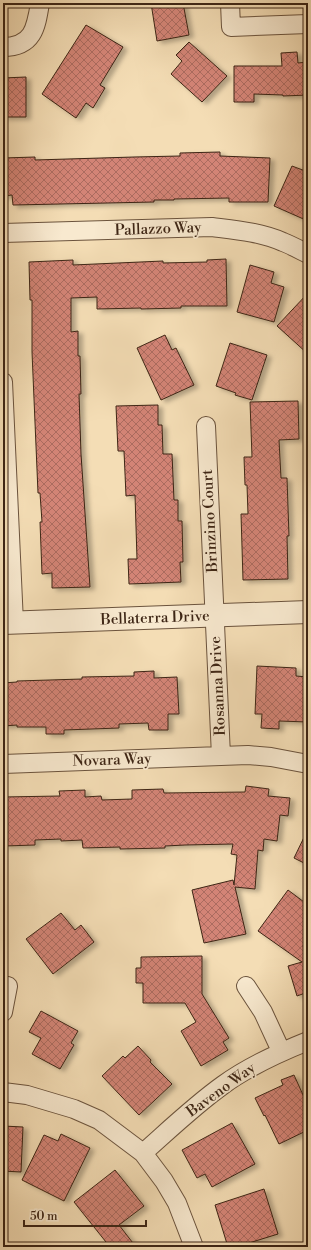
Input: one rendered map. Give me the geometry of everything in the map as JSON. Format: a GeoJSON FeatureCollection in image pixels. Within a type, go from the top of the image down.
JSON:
{"type":"FeatureCollection","features":[{"type":"Feature","properties":{"kind":"street"},"geometry":{"type":"LineString","coordinates":[[3,47],[24,44],[33,33],[40,3]]}},
{"type":"Feature","properties":{"kind":"street"},"geometry":{"type":"LineString","coordinates":[[230,3],[231,27],[308,24]]}},
{"type":"Feature","properties":{"kind":"street","name":"Pallazzo Way"},"geometry":{"type":"LineString","coordinates":[[3,234],[212,228],[241,230],[262,235],[283,242],[308,254]]}},
{"type":"Feature","properties":{"kind":"street"},"geometry":{"type":"LineString","coordinates":[[3,382],[9,623]]}},
{"type":"Feature","properties":{"kind":"street","name":"Brinzino Court"},"geometry":{"type":"LineString","coordinates":[[206,426],[214,616]]}},
{"type":"Feature","properties":{"kind":"street","name":"Bellaterra Drive"},"geometry":{"type":"LineString","coordinates":[[9,623],[308,612]]}},
{"type":"Feature","properties":{"kind":"street","name":"Rosanna Drive"},"geometry":{"type":"LineString","coordinates":[[214,616],[221,756]]}},
{"type":"Feature","properties":{"kind":"street","name":"Novara Way"},"geometry":{"type":"LineString","coordinates":[[3,764],[248,755],[271,757],[308,764]]}},
{"type":"Feature","properties":{"kind":"street"},"geometry":{"type":"LineString","coordinates":[[3,1012],[8,986]]}},
{"type":"Feature","properties":{"kind":"street"},"geometry":{"type":"LineString","coordinates":[[246,986],[263,1012],[281,1051]]}},
{"type":"Feature","properties":{"kind":"street","name":"Baveno Way"},"geometry":{"type":"LineString","coordinates":[[143,1153],[223,1085],[281,1051],[308,1041]]}},
{"type":"Feature","properties":{"kind":"street"},"geometry":{"type":"LineString","coordinates":[[3,1092],[27,1095],[74,1109],[99,1120],[143,1153],[164,1181],[177,1203],[194,1247]]}},
{"type":"Feature","properties":{"kind":"building"},"geometry":{"type":"Polygon","coordinates":[[[151,3],[183,3],[189,35],[157,41],[151,3]]]}},
{"type":"Feature","properties":{"kind":"building"},"geometry":{"type":"Polygon","coordinates":[[[86,25],[123,47],[100,85],[105,88],[93,108],[86,103],[76,118],[42,94],[86,25]]]}},
{"type":"Feature","properties":{"kind":"building"},"geometry":{"type":"Polygon","coordinates":[[[189,42],[227,76],[202,102],[171,74],[182,61],[176,55],[189,42]]]}},
{"type":"Feature","properties":{"kind":"building"},"geometry":{"type":"Polygon","coordinates":[[[297,52],[298,63],[308,62],[308,95],[283,96],[254,94],[254,102],[234,102],[234,66],[282,66],[281,53],[297,52]]]}},
{"type":"Feature","properties":{"kind":"building"},"geometry":{"type":"Polygon","coordinates":[[[26,77],[26,117],[3,117],[3,78],[26,77]]]}},
{"type":"Feature","properties":{"kind":"building"},"geometry":{"type":"Polygon","coordinates":[[[220,152],[220,156],[270,158],[268,202],[229,202],[229,198],[154,200],[154,202],[13,205],[12,195],[3,196],[3,158],[35,157],[35,160],[180,156],[180,153],[220,152]]]}},
{"type":"Feature","properties":{"kind":"building"},"geometry":{"type":"Polygon","coordinates":[[[292,166],[308,172],[308,221],[274,206],[292,166]]]}},
{"type":"Feature","properties":{"kind":"building"},"geometry":{"type":"Polygon","coordinates":[[[226,259],[227,306],[97,309],[97,297],[71,298],[71,332],[78,331],[78,356],[80,356],[81,394],[79,394],[81,454],[90,587],[52,588],[52,573],[42,574],[40,522],[42,522],[40,493],[38,493],[32,352],[32,300],[30,300],[29,262],[73,260],[73,265],[163,261],[163,263],[207,262],[207,260],[226,259]]]}},
{"type":"Feature","properties":{"kind":"building"},"geometry":{"type":"Polygon","coordinates":[[[250,265],[274,272],[271,283],[284,287],[274,322],[237,312],[250,265]]]}},
{"type":"Feature","properties":{"kind":"building"},"geometry":{"type":"Polygon","coordinates":[[[308,293],[308,354],[277,326],[308,293]]]}},
{"type":"Feature","properties":{"kind":"building"},"geometry":{"type":"Polygon","coordinates":[[[165,335],[172,350],[176,348],[194,385],[161,400],[137,348],[165,335]]]}},
{"type":"Feature","properties":{"kind":"building"},"geometry":{"type":"Polygon","coordinates":[[[230,343],[267,355],[252,400],[235,395],[236,393],[216,386],[230,343]]]}},
{"type":"Feature","properties":{"kind":"building"},"geometry":{"type":"Polygon","coordinates":[[[298,401],[299,439],[279,440],[281,478],[287,478],[289,536],[287,536],[288,579],[243,580],[241,514],[248,514],[244,457],[252,457],[250,402],[298,401]]]}},
{"type":"Feature","properties":{"kind":"building"},"geometry":{"type":"Polygon","coordinates":[[[158,405],[158,425],[162,425],[163,454],[172,454],[174,500],[178,500],[178,521],[182,521],[183,562],[180,562],[181,582],[129,584],[128,559],[137,559],[135,495],[126,496],[124,451],[118,451],[116,406],[158,405]]]}},
{"type":"Feature","properties":{"kind":"building"},"geometry":{"type":"Polygon","coordinates":[[[257,666],[296,668],[296,676],[308,677],[308,722],[279,721],[279,729],[261,728],[262,714],[255,714],[257,666]]]}},
{"type":"Feature","properties":{"kind":"building"},"geometry":{"type":"Polygon","coordinates":[[[154,671],[154,678],[177,677],[179,714],[168,714],[168,730],[149,730],[148,723],[119,724],[119,728],[64,730],[64,734],[46,734],[46,727],[17,727],[17,725],[3,726],[3,683],[17,681],[82,679],[82,677],[134,676],[134,672],[154,671]]]}},
{"type":"Feature","properties":{"kind":"building"},"geometry":{"type":"Polygon","coordinates":[[[246,786],[269,789],[268,796],[290,798],[288,816],[280,815],[277,841],[264,839],[263,851],[258,850],[255,889],[235,887],[246,934],[204,943],[192,890],[233,880],[234,885],[237,855],[231,854],[233,844],[165,846],[165,848],[83,848],[82,840],[61,841],[61,839],[35,840],[35,845],[4,846],[3,797],[60,796],[59,791],[85,790],[85,797],[101,796],[102,800],[132,799],[132,790],[163,789],[164,793],[245,792],[246,786]]]}},
{"type":"Feature","properties":{"kind":"building"},"geometry":{"type":"Polygon","coordinates":[[[308,829],[308,865],[294,858],[308,829]]]}},
{"type":"Feature","properties":{"kind":"building"},"geometry":{"type":"Polygon","coordinates":[[[288,890],[308,905],[308,939],[303,946],[308,960],[308,992],[297,996],[288,966],[302,962],[258,931],[288,890]]]}},
{"type":"Feature","properties":{"kind":"building"},"geometry":{"type":"Polygon","coordinates":[[[61,913],[75,930],[81,925],[94,942],[53,974],[26,939],[61,913]]]}},
{"type":"Feature","properties":{"kind":"building"},"geometry":{"type":"Polygon","coordinates":[[[202,956],[202,994],[229,1038],[223,1042],[228,1050],[201,1066],[181,1031],[196,1022],[185,1003],[143,1003],[143,983],[136,983],[136,968],[141,968],[141,957],[202,956]]]}},
{"type":"Feature","properties":{"kind":"building"},"geometry":{"type":"Polygon","coordinates":[[[41,1011],[78,1031],[71,1043],[74,1045],[60,1069],[32,1054],[41,1038],[29,1032],[41,1011]]]}},
{"type":"Feature","properties":{"kind":"building"},"geometry":{"type":"Polygon","coordinates":[[[138,1046],[151,1060],[150,1062],[172,1084],[139,1115],[102,1076],[123,1056],[125,1058],[138,1046]]]}},
{"type":"Feature","properties":{"kind":"building"},"geometry":{"type":"Polygon","coordinates":[[[294,1075],[308,1106],[308,1130],[279,1144],[255,1098],[283,1085],[281,1080],[294,1075]]]}},
{"type":"Feature","properties":{"kind":"building"},"geometry":{"type":"Polygon","coordinates":[[[232,1123],[255,1164],[212,1187],[205,1174],[197,1178],[182,1150],[232,1123]]]}},
{"type":"Feature","properties":{"kind":"building"},"geometry":{"type":"Polygon","coordinates":[[[3,1126],[23,1127],[21,1172],[3,1171],[3,1126]]]}},
{"type":"Feature","properties":{"kind":"building"},"geometry":{"type":"Polygon","coordinates":[[[61,1134],[90,1148],[64,1201],[22,1180],[44,1135],[58,1141],[61,1134]]]}},
{"type":"Feature","properties":{"kind":"building"},"geometry":{"type":"Polygon","coordinates":[[[115,1170],[144,1206],[119,1225],[136,1247],[110,1247],[74,1202],[115,1170]]]}},
{"type":"Feature","properties":{"kind":"building"},"geometry":{"type":"Polygon","coordinates":[[[264,1189],[278,1234],[236,1247],[228,1247],[215,1205],[264,1189]]]}}]}
